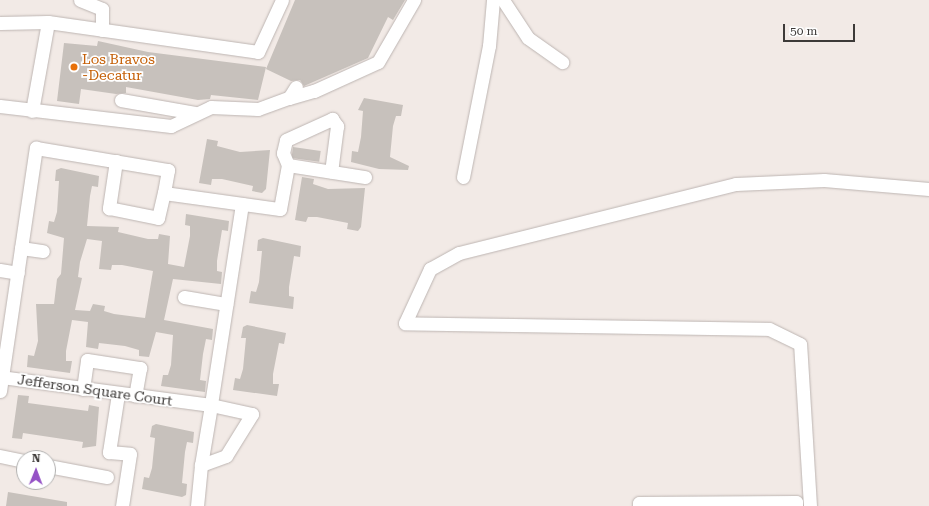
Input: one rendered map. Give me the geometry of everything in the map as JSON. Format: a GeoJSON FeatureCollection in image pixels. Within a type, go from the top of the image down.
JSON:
{"type":"FeatureCollection","features":[{"type":"Feature","properties":{"kind":"street"},"geometry":{"type":"LineString","coordinates":[[80,0],[102,9],[102,30]]}},
{"type":"Feature","properties":{"kind":"street"},"geometry":{"type":"LineString","coordinates":[[0,23],[48,22],[258,52],[282,0]]}},
{"type":"Feature","properties":{"kind":"street"},"geometry":{"type":"LineString","coordinates":[[0,106],[32,111],[171,126],[195,113],[211,107],[258,109],[314,91],[378,62],[414,0]]}},
{"type":"Feature","properties":{"kind":"street"},"geometry":{"type":"LineString","coordinates":[[463,177],[488,46],[493,0]]}},
{"type":"Feature","properties":{"kind":"street"},"geometry":{"type":"LineString","coordinates":[[503,0],[528,38],[562,62]]}},
{"type":"Feature","properties":{"kind":"street"},"geometry":{"type":"LineString","coordinates":[[32,111],[48,22]]}},
{"type":"Feature","properties":{"kind":"street"},"geometry":{"type":"LineString","coordinates":[[289,98],[296,87]]}},
{"type":"Feature","properties":{"kind":"street"},"geometry":{"type":"LineString","coordinates":[[121,100],[195,113]]}},
{"type":"Feature","properties":{"kind":"street"},"geometry":{"type":"LineString","coordinates":[[116,162],[109,208],[158,218],[164,193],[280,209],[288,165],[283,153],[286,140],[332,119],[337,126],[331,172]]}},
{"type":"Feature","properties":{"kind":"street","name":"Jefferson Square Court"},"geometry":{"type":"LineString","coordinates":[[164,193],[168,170],[36,148],[2,377],[118,394],[212,405],[252,414],[226,456],[201,464]]}},
{"type":"Feature","properties":{"kind":"street"},"geometry":{"type":"LineString","coordinates":[[288,165],[365,177]]}},
{"type":"Feature","properties":{"kind":"street"},"geometry":{"type":"LineString","coordinates":[[810,506],[800,344],[769,329],[405,323],[430,269],[459,253],[736,184],[824,180],[877,183],[929,189]]}},
{"type":"Feature","properties":{"kind":"street"},"geometry":{"type":"LineString","coordinates":[[197,506],[201,464],[212,405],[242,204]]}},
{"type":"Feature","properties":{"kind":"street"},"geometry":{"type":"LineString","coordinates":[[21,248],[43,251]]}},
{"type":"Feature","properties":{"kind":"street"},"geometry":{"type":"LineString","coordinates":[[0,270],[18,273]]}},
{"type":"Feature","properties":{"kind":"street"},"geometry":{"type":"LineString","coordinates":[[184,297],[226,304]]}},
{"type":"Feature","properties":{"kind":"street"},"geometry":{"type":"LineString","coordinates":[[83,389],[87,360],[140,368],[136,396]]}},
{"type":"Feature","properties":{"kind":"street"},"geometry":{"type":"LineString","coordinates":[[0,391],[2,377]]}},
{"type":"Feature","properties":{"kind":"street"},"geometry":{"type":"LineString","coordinates":[[118,394],[109,452],[130,454],[122,506]]}},
{"type":"Feature","properties":{"kind":"street"},"geometry":{"type":"LineString","coordinates":[[0,456],[16,459]]}},
{"type":"Feature","properties":{"kind":"street"},"geometry":{"type":"LineString","coordinates":[[56,468],[107,478]]}},
{"type":"Feature","properties":{"kind":"street"},"geometry":{"type":"LineString","coordinates":[[639,506],[639,502],[796,502],[796,506]]}},
{"type":"Feature","properties":{"kind":"building"},"geometry":{"type":"Polygon","coordinates":[[[295,0],[405,0],[393,20],[388,17],[368,58],[304,86],[300,80],[291,81],[266,69],[295,0]]]}},
{"type":"Feature","properties":{"kind":"building"},"geometry":{"type":"Polygon","coordinates":[[[98,41],[148,52],[266,67],[258,100],[211,95],[210,99],[198,100],[126,87],[126,93],[116,94],[81,89],[79,104],[57,101],[64,43],[97,46],[98,41]]]}},
{"type":"Feature","properties":{"kind":"building"},"geometry":{"type":"Polygon","coordinates":[[[364,98],[403,105],[401,116],[396,116],[393,126],[390,157],[409,166],[408,170],[379,169],[351,162],[352,151],[358,152],[363,111],[358,110],[364,98]]]}},
{"type":"Feature","properties":{"kind":"building"},"geometry":{"type":"Polygon","coordinates":[[[207,139],[218,141],[217,146],[240,152],[270,150],[266,189],[262,193],[252,191],[253,186],[222,179],[212,179],[211,185],[199,183],[207,139]]]}},
{"type":"Feature","properties":{"kind":"building"},"geometry":{"type":"Polygon","coordinates":[[[293,147],[321,151],[319,162],[291,158],[293,147]]]}},
{"type":"Feature","properties":{"kind":"building"},"geometry":{"type":"Polygon","coordinates":[[[61,168],[99,176],[98,187],[92,186],[87,226],[119,227],[118,232],[148,239],[158,239],[159,234],[170,236],[168,264],[184,267],[190,236],[190,226],[185,225],[186,214],[229,221],[228,231],[222,230],[217,261],[217,271],[222,272],[221,284],[173,279],[164,320],[213,329],[212,340],[206,339],[203,354],[200,380],[206,381],[205,392],[161,386],[163,375],[168,375],[171,365],[173,335],[156,332],[149,357],[139,356],[139,350],[125,346],[99,343],[98,349],[86,347],[88,322],[72,320],[66,351],[66,361],[72,361],[70,373],[27,367],[28,355],[34,356],[38,341],[36,304],[54,304],[57,279],[61,274],[64,238],[47,233],[49,221],[54,222],[57,212],[59,181],[55,181],[56,170],[61,168]],[[87,239],[80,262],[78,277],[82,278],[75,310],[90,311],[93,304],[105,306],[104,311],[114,314],[145,318],[153,271],[122,265],[112,265],[111,270],[99,269],[102,241],[87,239]]]}},
{"type":"Feature","properties":{"kind":"building"},"geometry":{"type":"Polygon","coordinates":[[[302,177],[314,179],[313,184],[328,189],[365,188],[361,227],[358,231],[347,229],[348,223],[317,217],[308,217],[306,222],[295,220],[302,177]]]}},
{"type":"Feature","properties":{"kind":"building"},"geometry":{"type":"Polygon","coordinates":[[[263,238],[301,246],[300,257],[294,256],[289,287],[289,296],[294,297],[293,309],[249,303],[251,291],[256,292],[259,282],[262,251],[257,251],[258,240],[263,238]]]}},
{"type":"Feature","properties":{"kind":"building"},"geometry":{"type":"Polygon","coordinates":[[[247,325],[286,333],[284,344],[279,343],[273,374],[273,384],[279,384],[277,396],[233,390],[235,378],[240,379],[243,369],[246,338],[241,338],[243,327],[247,325]]]}},
{"type":"Feature","properties":{"kind":"building"},"geometry":{"type":"Polygon","coordinates":[[[18,395],[29,396],[28,403],[88,411],[89,405],[99,407],[96,446],[82,448],[83,442],[23,433],[22,439],[12,438],[18,395]]]}},
{"type":"Feature","properties":{"kind":"building"},"geometry":{"type":"Polygon","coordinates":[[[156,424],[194,432],[193,443],[187,442],[185,452],[182,483],[187,484],[186,495],[182,497],[142,489],[144,477],[149,478],[152,468],[155,438],[150,437],[152,426],[156,424]]]}},
{"type":"Feature","properties":{"kind":"building"},"geometry":{"type":"Polygon","coordinates":[[[8,492],[67,502],[67,506],[6,506],[8,492]]]}},
{"type":"Feature","properties":{"kind":"place","name":"Los Bravos -Decatur"},"geometry":{"type":"Point","coordinates":[74,67]}}]}
